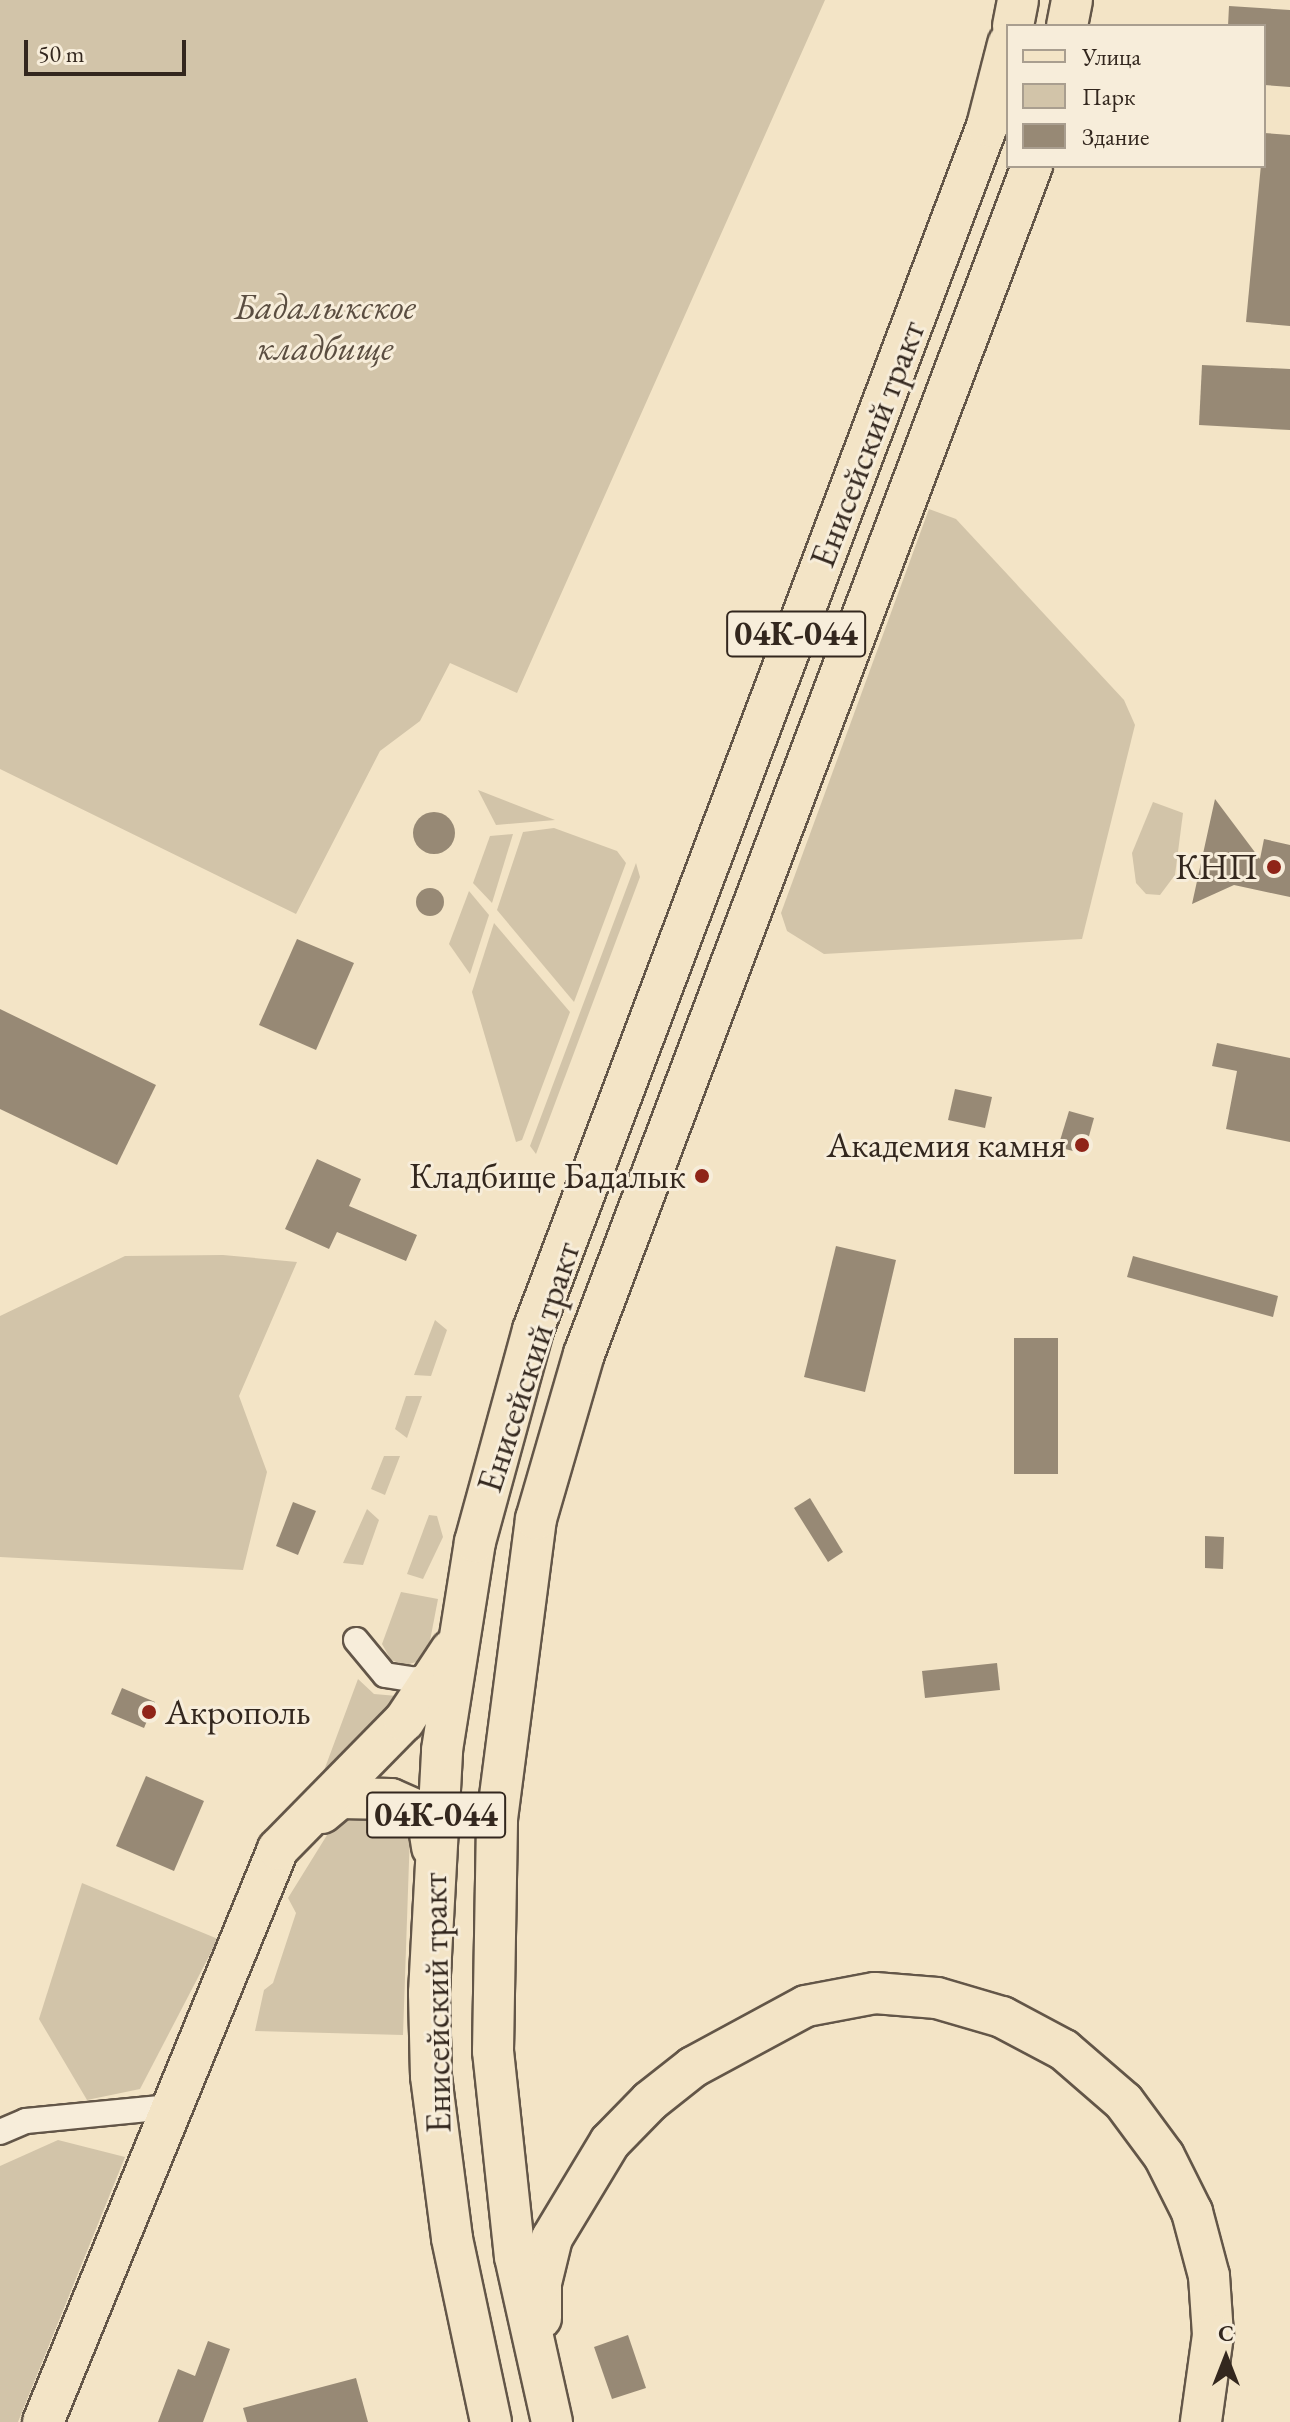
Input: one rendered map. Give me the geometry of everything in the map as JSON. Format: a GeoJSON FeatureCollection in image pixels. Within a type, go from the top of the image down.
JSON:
{"type":"FeatureCollection","features":[{"type":"Feature","properties":{"kind":"main road"},"geometry":{"type":"LineString","coordinates":[[1013,24],[1018,0]]}},
{"type":"Feature","properties":{"kind":"main road"},"geometry":{"type":"LineString","coordinates":[[1067,24],[1072,0]]}},
{"type":"Feature","properties":{"kind":"main road","name":"Енисейский тракт"},"geometry":{"type":"LineString","coordinates":[[491,2422],[452,2238],[431,2076],[433,1852],[448,1655],[499,1438],[575,1220],[987,126],[1006,52]]}},
{"type":"Feature","properties":{"kind":"main road","name":"Енисейский тракт"},"geometry":{"type":"LineString","coordinates":[[552,2422],[515,2257],[493,2051],[497,1819],[536,1519],[584,1354],[1031,168]]}},
{"type":"Feature","properties":{"kind":"main road"},"geometry":{"type":"LineString","coordinates":[[575,1220],[627,1241]]}},
{"type":"Feature","properties":{"kind":"main road"},"geometry":{"type":"LineString","coordinates":[[43,2422],[278,1849],[379,1750],[448,1655]]}},
{"type":"Feature","properties":{"kind":"main road"},"geometry":{"type":"LineString","coordinates":[[278,1849],[340,1798],[366,1796],[415,1807],[427,1815],[433,1852]]}},
{"type":"Feature","properties":{"kind":"main road"},"geometry":{"type":"LineString","coordinates":[[541,2378],[541,2283],[552,2238],[610,2142],[693,2067],[751,2033],[806,2006],[875,1993],[937,1998],[1002,2017],[1064,2050],[1124,2102],[1164,2156],[1192,2212],[1209,2276],[1213,2335],[1201,2422]]}},
{"type":"Feature","properties":{"kind":"street"},"geometry":{"type":"LineString","coordinates":[[356,1640],[385,1675],[415,1680],[448,1655]]}},
{"type":"Feature","properties":{"kind":"street"},"geometry":{"type":"LineString","coordinates":[[0,2132],[26,2121],[170,2107]]}},
{"type":"Feature","properties":{"kind":"green space","name":"Бадалыкское кладбище"},"geometry":{"type":"Polygon","coordinates":[[[0,0],[825,0],[517,693],[450,663],[420,721],[380,751],[296,914],[0,769],[0,0]]]}},
{"type":"Feature","properties":{"kind":"green space"},"geometry":{"type":"Polygon","coordinates":[[[929,509],[956,519],[1124,700],[1135,725],[1082,939],[824,954],[787,931],[781,913],[929,509]]]}},
{"type":"Feature","properties":{"kind":"green space"},"geometry":{"type":"Polygon","coordinates":[[[478,790],[555,820],[496,825],[478,790]]]}},
{"type":"Feature","properties":{"kind":"green space"},"geometry":{"type":"Polygon","coordinates":[[[1153,802],[1183,813],[1175,875],[1160,895],[1146,894],[1136,883],[1132,853],[1153,802]]]}},
{"type":"Feature","properties":{"kind":"green space"},"geometry":{"type":"Polygon","coordinates":[[[554,828],[617,851],[626,863],[574,1002],[497,910],[523,832],[554,828]]]}},
{"type":"Feature","properties":{"kind":"green space"},"geometry":{"type":"Polygon","coordinates":[[[513,834],[492,903],[473,883],[490,836],[513,834]]]}},
{"type":"Feature","properties":{"kind":"green space"},"geometry":{"type":"Polygon","coordinates":[[[636,863],[640,877],[536,1154],[530,1146],[636,863]]]}},
{"type":"Feature","properties":{"kind":"green space"},"geometry":{"type":"Polygon","coordinates":[[[469,891],[489,915],[470,974],[449,944],[469,891]]]}},
{"type":"Feature","properties":{"kind":"green space"},"geometry":{"type":"Polygon","coordinates":[[[494,923],[570,1012],[522,1140],[516,1142],[472,992],[494,923]]]}},
{"type":"Feature","properties":{"kind":"green space"},"geometry":{"type":"Polygon","coordinates":[[[223,1255],[297,1262],[239,1396],[267,1472],[243,1570],[0,1557],[0,1316],[125,1256],[223,1255]]]}},
{"type":"Feature","properties":{"kind":"green space"},"geometry":{"type":"Polygon","coordinates":[[[435,1320],[447,1330],[431,1376],[414,1375],[435,1320]]]}},
{"type":"Feature","properties":{"kind":"green space"},"geometry":{"type":"Polygon","coordinates":[[[406,1396],[422,1396],[407,1438],[395,1429],[406,1396]]]}},
{"type":"Feature","properties":{"kind":"green space"},"geometry":{"type":"Polygon","coordinates":[[[384,1456],[400,1456],[385,1495],[371,1489],[384,1456]]]}},
{"type":"Feature","properties":{"kind":"green space"},"geometry":{"type":"Polygon","coordinates":[[[367,1509],[379,1520],[363,1565],[343,1563],[367,1509]]]}},
{"type":"Feature","properties":{"kind":"green space"},"geometry":{"type":"Polygon","coordinates":[[[429,1515],[437,1516],[443,1537],[423,1579],[407,1574],[429,1515]]]}},
{"type":"Feature","properties":{"kind":"green space"},"geometry":{"type":"Polygon","coordinates":[[[401,1592],[438,1599],[429,1646],[420,1661],[405,1665],[391,1660],[382,1644],[401,1592]]]}},
{"type":"Feature","properties":{"kind":"green space"},"geometry":{"type":"Polygon","coordinates":[[[358,1679],[374,1694],[397,1696],[393,1706],[319,1784],[358,1679]]]}},
{"type":"Feature","properties":{"kind":"green space"},"geometry":{"type":"Polygon","coordinates":[[[363,1814],[387,1814],[410,1833],[403,2035],[255,2031],[264,1990],[273,1983],[296,1913],[288,1898],[332,1827],[363,1814]]]}},
{"type":"Feature","properties":{"kind":"green space"},"geometry":{"type":"Polygon","coordinates":[[[82,1883],[218,1939],[140,2089],[87,2100],[39,2019],[82,1883]]]}},
{"type":"Feature","properties":{"kind":"green space"},"geometry":{"type":"Polygon","coordinates":[[[58,2140],[125,2157],[18,2422],[0,2422],[0,2166],[58,2140]]]}},
{"type":"Feature","properties":{"kind":"building"},"geometry":{"type":"Polygon","coordinates":[[[1229,6],[1290,10],[1290,87],[1266,85],[1266,24],[1228,24],[1229,6]]]}},
{"type":"Feature","properties":{"kind":"building"},"geometry":{"type":"Polygon","coordinates":[[[1266,133],[1290,135],[1290,326],[1246,322],[1261,168],[1266,168],[1266,133]]]}},
{"type":"Feature","properties":{"kind":"building"},"geometry":{"type":"Polygon","coordinates":[[[1202,365],[1290,369],[1290,430],[1199,425],[1202,365]]]}},
{"type":"Feature","properties":{"kind":"building"},"geometry":{"type":"Polygon","coordinates":[[[1215,799],[1260,859],[1264,839],[1290,845],[1290,897],[1234,885],[1192,904],[1215,799]]]}},
{"type":"Feature","properties":{"kind":"building"},"geometry":{"type":"Polygon","coordinates":[[[434,812],[449,818],[455,833],[449,848],[434,854],[419,848],[413,833],[419,818],[434,812]]]}},
{"type":"Feature","properties":{"kind":"building"},"geometry":{"type":"Polygon","coordinates":[[[430,888],[440,892],[444,902],[440,912],[430,916],[420,912],[416,902],[420,892],[430,888]]]}},
{"type":"Feature","properties":{"kind":"building"},"geometry":{"type":"Polygon","coordinates":[[[297,939],[354,963],[316,1050],[259,1025],[297,939]]]}},
{"type":"Feature","properties":{"kind":"building"},"geometry":{"type":"Polygon","coordinates":[[[0,1009],[156,1085],[117,1165],[0,1109],[0,1009]]]}},
{"type":"Feature","properties":{"kind":"building"},"geometry":{"type":"Polygon","coordinates":[[[1217,1043],[1290,1058],[1290,1142],[1226,1129],[1237,1071],[1212,1066],[1217,1043]]]}},
{"type":"Feature","properties":{"kind":"building"},"geometry":{"type":"Polygon","coordinates":[[[955,1089],[992,1097],[985,1128],[948,1120],[955,1089]]]}},
{"type":"Feature","properties":{"kind":"building"},"geometry":{"type":"Polygon","coordinates":[[[1069,1111],[1094,1118],[1084,1154],[1058,1147],[1069,1111]]]}},
{"type":"Feature","properties":{"kind":"building"},"geometry":{"type":"Polygon","coordinates":[[[317,1159],[361,1179],[349,1206],[417,1235],[406,1261],[337,1232],[329,1249],[285,1229],[317,1159]]]}},
{"type":"Feature","properties":{"kind":"building"},"geometry":{"type":"Polygon","coordinates":[[[836,1246],[896,1260],[865,1392],[804,1377],[836,1246]]]}},
{"type":"Feature","properties":{"kind":"building"},"geometry":{"type":"Polygon","coordinates":[[[1133,1256],[1278,1296],[1273,1317],[1127,1277],[1133,1256]]]}},
{"type":"Feature","properties":{"kind":"building"},"geometry":{"type":"Polygon","coordinates":[[[1014,1338],[1058,1338],[1058,1474],[1014,1474],[1014,1338]]]}},
{"type":"Feature","properties":{"kind":"building"},"geometry":{"type":"Polygon","coordinates":[[[810,1498],[843,1552],[828,1562],[794,1508],[810,1498]]]}},
{"type":"Feature","properties":{"kind":"building"},"geometry":{"type":"Polygon","coordinates":[[[293,1502],[316,1511],[298,1555],[276,1546],[293,1502]]]}},
{"type":"Feature","properties":{"kind":"building"},"geometry":{"type":"Polygon","coordinates":[[[1205,1536],[1224,1537],[1223,1569],[1205,1568],[1205,1536]]]}},
{"type":"Feature","properties":{"kind":"building"},"geometry":{"type":"Polygon","coordinates":[[[997,1663],[1000,1690],[925,1698],[922,1671],[997,1663]]]}},
{"type":"Feature","properties":{"kind":"building"},"geometry":{"type":"Polygon","coordinates":[[[122,1688],[155,1702],[144,1728],[111,1714],[122,1688]]]}},
{"type":"Feature","properties":{"kind":"building"},"geometry":{"type":"Polygon","coordinates":[[[146,1776],[204,1801],[174,1871],[116,1846],[146,1776]]]}},
{"type":"Feature","properties":{"kind":"building"},"geometry":{"type":"Polygon","coordinates":[[[628,2335],[646,2388],[612,2399],[594,2347],[628,2335]]]}},
{"type":"Feature","properties":{"kind":"building"},"geometry":{"type":"Polygon","coordinates":[[[208,2341],[230,2349],[203,2422],[158,2422],[178,2369],[195,2376],[208,2341]]]}},
{"type":"Feature","properties":{"kind":"building"},"geometry":{"type":"Polygon","coordinates":[[[356,2378],[368,2422],[247,2422],[243,2408],[356,2378]]]}},
{"type":"Feature","properties":{"kind":"place","name":"КНП"},"geometry":{"type":"Point","coordinates":[1274,867]}},
{"type":"Feature","properties":{"kind":"place","name":"Академия камня"},"geometry":{"type":"Point","coordinates":[1082,1145]}},
{"type":"Feature","properties":{"kind":"place","name":"Кладбище Бадалык"},"geometry":{"type":"Point","coordinates":[702,1176]}},
{"type":"Feature","properties":{"kind":"place","name":"Акрополь"},"geometry":{"type":"Point","coordinates":[149,1712]}}]}
